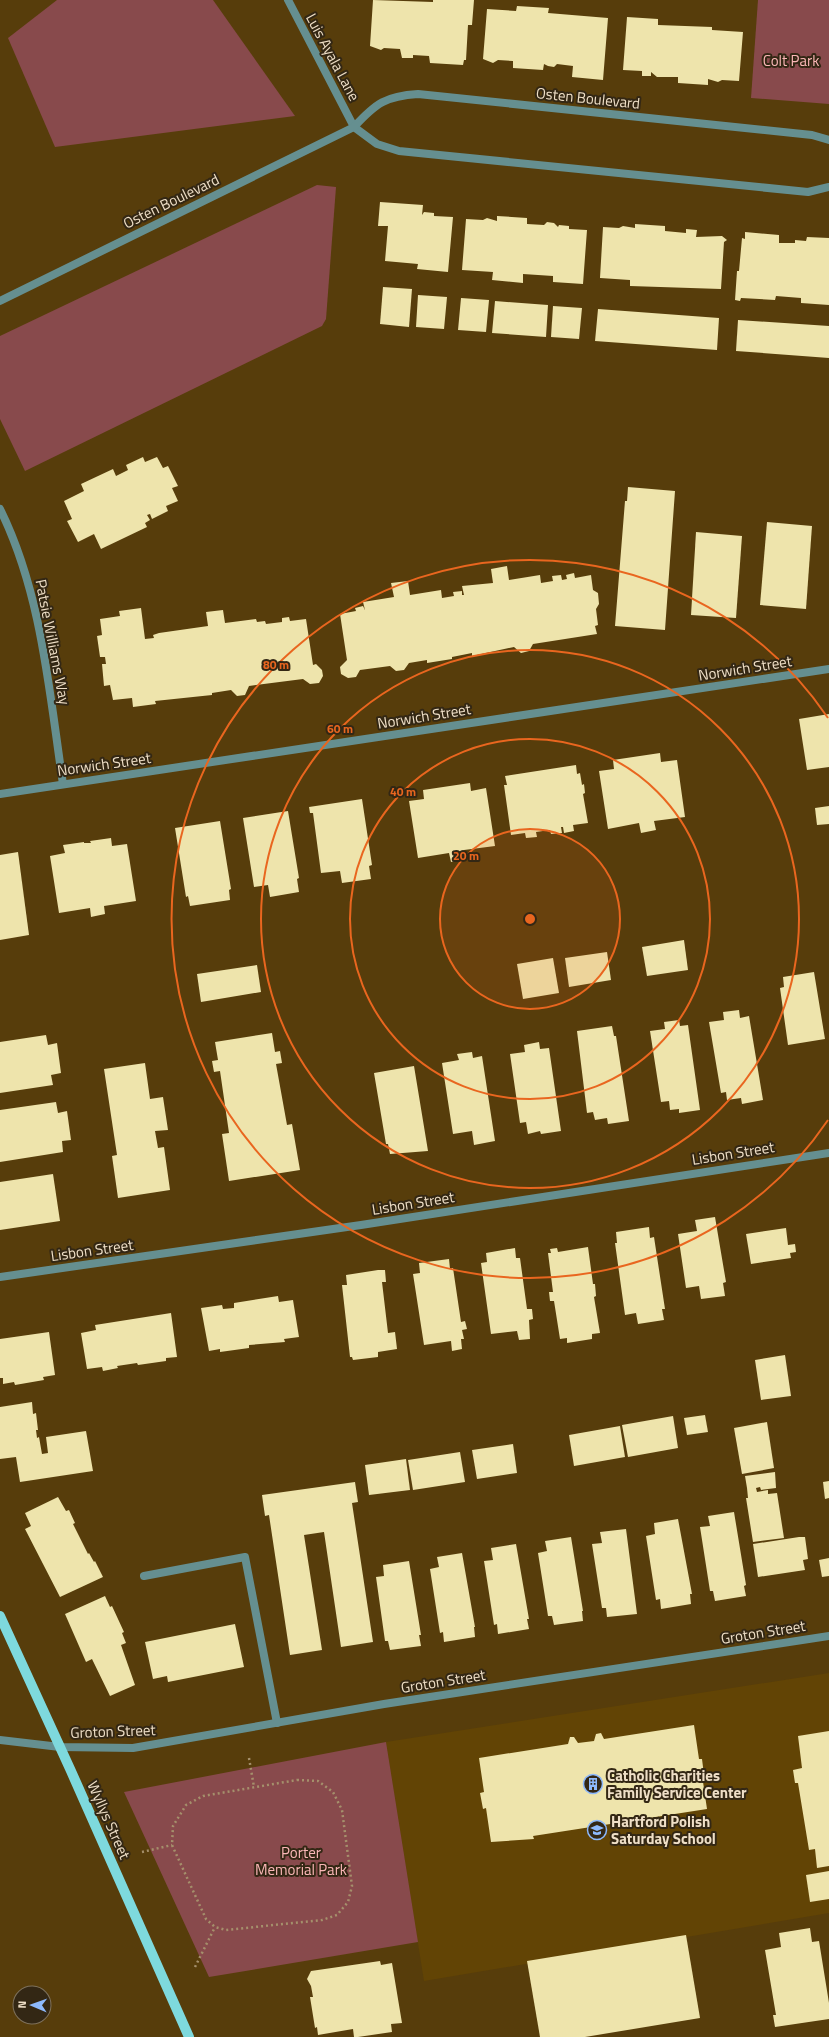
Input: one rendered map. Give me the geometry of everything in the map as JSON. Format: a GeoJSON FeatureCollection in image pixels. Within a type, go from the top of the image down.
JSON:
{"type":"FeatureCollection","features":[{"type":"Feature","properties":{"kind":"main road","name":"Wyllys Street"},"geometry":{"type":"LineString","coordinates":[[0,1616],[189,2037]]}},
{"type":"Feature","properties":{"kind":"street","name":"Luis Ayala Lane"},"geometry":{"type":"LineString","coordinates":[[288,0],[354,127]]}},
{"type":"Feature","properties":{"kind":"street","name":"Osten Boulevard"},"geometry":{"type":"LineString","coordinates":[[0,301],[354,127],[371,108],[385,99],[400,95],[418,94],[812,135],[829,140]]}},
{"type":"Feature","properties":{"kind":"street"},"geometry":{"type":"LineString","coordinates":[[354,127],[377,144],[400,151],[808,192],[829,187]]}},
{"type":"Feature","properties":{"kind":"street","name":"Patsie Williams Way"},"geometry":{"type":"LineString","coordinates":[[0,508],[9,528],[31,592],[40,634],[63,784]]}},
{"type":"Feature","properties":{"kind":"street","name":"Norwich Street"},"geometry":{"type":"LineString","coordinates":[[0,794],[829,669]]}},
{"type":"Feature","properties":{"kind":"street","name":"Lisbon Street"},"geometry":{"type":"LineString","coordinates":[[0,1277],[361,1225],[829,1153]]}},
{"type":"Feature","properties":{"kind":"street"},"geometry":{"type":"LineString","coordinates":[[144,1576],[245,1557],[277,1723]]}},
{"type":"Feature","properties":{"kind":"street","name":"Groton Street"},"geometry":{"type":"LineString","coordinates":[[0,1740],[60,1747],[133,1748],[384,1704],[829,1636]]}},
{"type":"Feature","properties":{"kind":"path"},"geometry":{"type":"LineString","coordinates":[[249,1758],[254,1787]]}},
{"type":"Feature","properties":{"kind":"path"},"geometry":{"type":"LineString","coordinates":[[297,1780],[318,1781],[333,1792],[342,1810],[352,1886],[348,1902],[337,1915],[322,1920],[237,1930],[215,1928],[206,1919],[172,1845],[173,1826],[186,1805],[203,1796],[254,1787],[297,1780]]}},
{"type":"Feature","properties":{"kind":"path"},"geometry":{"type":"LineString","coordinates":[[142,1852],[172,1845]]}},
{"type":"Feature","properties":{"kind":"path"},"geometry":{"type":"LineString","coordinates":[[195,1967],[215,1928]]}},
{"type":"Feature","properties":{"kind":"shaded area","name":"Hartford Polish Saturday School"},"geometry":{"type":"Polygon","coordinates":[[[829,1673],[829,1913],[424,1981],[386,1742],[829,1673]]]}},
{"type":"Feature","properties":{"kind":"green space"},"geometry":{"type":"Polygon","coordinates":[[[57,0],[213,0],[295,116],[55,147],[8,38],[57,0]]]}},
{"type":"Feature","properties":{"kind":"green space","name":"Colt Park"},"geometry":{"type":"Polygon","coordinates":[[[758,0],[829,0],[829,104],[751,98],[758,0]]]}},
{"type":"Feature","properties":{"kind":"green space"},"geometry":{"type":"Polygon","coordinates":[[[317,185],[336,187],[326,319],[322,326],[25,471],[0,419],[0,336],[317,185]]]}},
{"type":"Feature","properties":{"kind":"green space","name":"Porter Memorial Park"},"geometry":{"type":"Polygon","coordinates":[[[386,1742],[418,1942],[209,1977],[124,1792],[386,1742]]]}},
{"type":"Feature","properties":{"kind":"building"},"geometry":{"type":"Polygon","coordinates":[[[373,0],[433,2],[433,0],[474,0],[472,25],[468,25],[466,60],[464,60],[463,65],[430,63],[429,56],[413,55],[413,58],[402,58],[400,49],[384,48],[381,50],[370,46],[373,0]]]}},
{"type":"Feature","properties":{"kind":"building"},"geometry":{"type":"Polygon","coordinates":[[[517,6],[549,8],[548,13],[608,18],[603,80],[572,77],[573,66],[557,64],[554,67],[544,64],[543,70],[513,68],[513,61],[498,60],[493,63],[483,59],[487,9],[516,11],[517,6]]]}},
{"type":"Feature","properties":{"kind":"building"},"geometry":{"type":"Polygon","coordinates":[[[627,17],[658,19],[658,25],[712,27],[712,30],[743,32],[739,81],[722,80],[718,82],[708,79],[708,85],[678,83],[678,77],[657,77],[651,72],[651,76],[642,76],[642,71],[623,70],[627,17]]]}},
{"type":"Feature","properties":{"kind":"building"},"geometry":{"type":"Polygon","coordinates":[[[380,202],[423,205],[422,215],[424,212],[434,213],[434,216],[453,217],[448,272],[417,269],[418,264],[385,261],[388,226],[378,226],[380,202]]]}},
{"type":"Feature","properties":{"kind":"building"},"geometry":{"type":"Polygon","coordinates":[[[497,216],[527,218],[527,224],[544,225],[547,222],[554,223],[558,227],[559,225],[569,226],[569,229],[587,230],[583,284],[553,282],[553,276],[523,274],[523,283],[492,280],[493,272],[462,270],[466,219],[483,220],[487,218],[497,221],[497,216]]]}},
{"type":"Feature","properties":{"kind":"building"},"geometry":{"type":"Polygon","coordinates":[[[635,224],[665,226],[665,231],[686,233],[686,229],[697,230],[696,237],[722,236],[727,240],[724,242],[721,289],[630,286],[630,280],[600,278],[603,227],[619,228],[623,226],[635,228],[635,224]]]}},
{"type":"Feature","properties":{"kind":"building"},"geometry":{"type":"Polygon","coordinates":[[[745,232],[779,235],[779,243],[795,243],[795,240],[806,241],[807,237],[829,238],[829,305],[801,303],[801,298],[776,296],[775,300],[741,298],[740,301],[735,300],[737,271],[739,271],[742,238],[745,239],[745,232]]]}},
{"type":"Feature","properties":{"kind":"building"},"geometry":{"type":"Polygon","coordinates":[[[383,287],[412,289],[409,327],[380,324],[383,287]]]}},
{"type":"Feature","properties":{"kind":"building"},"geometry":{"type":"Polygon","coordinates":[[[418,295],[447,297],[444,329],[416,327],[418,295]]]}},
{"type":"Feature","properties":{"kind":"building"},"geometry":{"type":"Polygon","coordinates":[[[461,298],[489,300],[486,332],[458,330],[461,298]]]}},
{"type":"Feature","properties":{"kind":"building"},"geometry":{"type":"Polygon","coordinates":[[[495,301],[548,305],[546,337],[492,333],[495,301]]]}},
{"type":"Feature","properties":{"kind":"building"},"geometry":{"type":"Polygon","coordinates":[[[553,306],[582,308],[579,339],[551,337],[553,306]]]}},
{"type":"Feature","properties":{"kind":"building"},"geometry":{"type":"Polygon","coordinates":[[[598,309],[719,318],[717,350],[595,341],[598,309]]]}},
{"type":"Feature","properties":{"kind":"building"},"geometry":{"type":"Polygon","coordinates":[[[738,320],[829,326],[829,358],[736,351],[738,320]]]}},
{"type":"Feature","properties":{"kind":"building"},"geometry":{"type":"Polygon","coordinates":[[[143,457],[145,462],[157,457],[163,468],[168,466],[178,486],[172,488],[178,501],[166,506],[168,511],[152,519],[150,514],[147,515],[150,520],[145,523],[147,527],[101,549],[94,534],[78,542],[67,521],[72,519],[64,501],[84,491],[81,484],[113,469],[116,476],[128,470],[126,465],[143,457]]]}},
{"type":"Feature","properties":{"kind":"building"},"geometry":{"type":"Polygon","coordinates":[[[628,487],[675,491],[665,630],[615,626],[625,501],[627,501],[628,487]]]}},
{"type":"Feature","properties":{"kind":"building"},"geometry":{"type":"Polygon","coordinates":[[[767,522],[812,526],[806,609],[760,605],[767,522]]]}},
{"type":"Feature","properties":{"kind":"building"},"geometry":{"type":"Polygon","coordinates":[[[696,532],[742,536],[736,618],[691,615],[696,532]]]}},
{"type":"Feature","properties":{"kind":"building"},"geometry":{"type":"Polygon","coordinates":[[[507,566],[509,580],[540,575],[541,583],[553,581],[552,576],[561,575],[562,580],[567,579],[566,575],[574,573],[575,578],[591,575],[593,590],[598,593],[599,604],[596,609],[598,625],[595,626],[597,634],[533,644],[529,651],[521,653],[514,647],[472,656],[472,653],[452,657],[452,659],[427,663],[427,660],[409,663],[404,670],[396,671],[390,666],[360,670],[356,677],[348,678],[341,674],[340,667],[347,660],[340,614],[356,611],[355,608],[363,606],[365,610],[363,602],[394,597],[391,583],[408,581],[410,595],[441,590],[442,598],[454,596],[453,592],[462,591],[462,595],[464,595],[462,586],[493,583],[491,569],[507,566]]]}},
{"type":"Feature","properties":{"kind":"building"},"geometry":{"type":"Polygon","coordinates":[[[141,608],[145,639],[154,638],[153,635],[159,633],[208,626],[206,612],[223,610],[225,623],[256,619],[257,622],[265,621],[266,624],[282,622],[282,618],[289,617],[290,621],[306,619],[313,665],[316,664],[322,670],[323,676],[319,683],[310,684],[303,679],[249,686],[245,695],[237,696],[231,690],[212,693],[212,695],[155,701],[156,704],[133,707],[132,698],[113,700],[110,685],[104,686],[102,664],[106,664],[105,657],[100,657],[97,636],[102,635],[100,619],[120,616],[119,611],[141,608]]]}},
{"type":"Feature","properties":{"kind":"building"},"geometry":{"type":"Polygon","coordinates":[[[829,714],[829,767],[807,770],[799,719],[829,714]]]}},
{"type":"Feature","properties":{"kind":"building"},"geometry":{"type":"Polygon","coordinates":[[[660,753],[661,762],[677,760],[685,817],[654,821],[656,830],[641,833],[639,823],[608,829],[599,771],[614,769],[613,760],[660,753]]]}},
{"type":"Feature","properties":{"kind":"building"},"geometry":{"type":"Polygon","coordinates":[[[576,765],[577,774],[580,773],[582,785],[584,784],[585,793],[583,794],[588,823],[573,825],[574,831],[564,833],[563,827],[561,827],[562,833],[551,834],[550,830],[536,832],[537,837],[526,838],[525,833],[511,835],[504,785],[507,785],[505,776],[576,765]]]}},
{"type":"Feature","properties":{"kind":"building"},"geometry":{"type":"Polygon","coordinates":[[[470,783],[471,791],[486,788],[495,846],[464,850],[466,859],[451,862],[449,853],[418,858],[409,801],[424,799],[423,790],[470,783]]]}},
{"type":"Feature","properties":{"kind":"building"},"geometry":{"type":"Polygon","coordinates":[[[362,799],[372,865],[369,866],[371,879],[342,883],[340,871],[321,873],[313,813],[310,813],[309,807],[362,799]]]}},
{"type":"Feature","properties":{"kind":"building"},"geometry":{"type":"Polygon","coordinates":[[[829,806],[829,824],[817,825],[815,808],[829,806]]]}},
{"type":"Feature","properties":{"kind":"building"},"geometry":{"type":"Polygon","coordinates":[[[288,811],[299,878],[297,879],[299,892],[270,897],[268,885],[254,887],[243,818],[288,811]]]}},
{"type":"Feature","properties":{"kind":"building"},"geometry":{"type":"Polygon","coordinates":[[[220,821],[231,889],[229,890],[230,900],[190,906],[188,896],[186,897],[175,828],[220,821]]]}},
{"type":"Feature","properties":{"kind":"building"},"geometry":{"type":"Polygon","coordinates":[[[111,838],[112,846],[127,844],[136,901],[104,906],[105,914],[91,917],[90,908],[59,913],[50,856],[65,853],[63,845],[84,842],[91,843],[90,841],[111,838]]]}},
{"type":"Feature","properties":{"kind":"building"},"geometry":{"type":"Polygon","coordinates":[[[18,852],[29,935],[0,940],[0,855],[18,852]]]}},
{"type":"Feature","properties":{"kind":"building"},"geometry":{"type":"Polygon","coordinates":[[[684,940],[688,970],[647,976],[642,947],[684,940]]]}},
{"type":"Feature","properties":{"kind":"building"},"geometry":{"type":"Polygon","coordinates":[[[607,952],[611,980],[569,987],[565,958],[607,952]]]}},
{"type":"Feature","properties":{"kind":"building"},"geometry":{"type":"Polygon","coordinates":[[[553,958],[559,993],[523,999],[517,964],[553,958]]]}},
{"type":"Feature","properties":{"kind":"building"},"geometry":{"type":"Polygon","coordinates":[[[257,965],[261,992],[201,1002],[197,974],[257,965]]]}},
{"type":"Feature","properties":{"kind":"building"},"geometry":{"type":"Polygon","coordinates":[[[814,972],[825,1039],[788,1045],[780,988],[784,987],[783,977],[814,972]]]}},
{"type":"Feature","properties":{"kind":"building"},"geometry":{"type":"Polygon","coordinates":[[[739,1010],[740,1018],[749,1016],[763,1100],[742,1104],[741,1098],[727,1100],[726,1092],[721,1093],[709,1022],[724,1020],[723,1012],[739,1010]]]}},
{"type":"Feature","properties":{"kind":"building"},"geometry":{"type":"Polygon","coordinates":[[[679,1020],[680,1026],[688,1025],[700,1110],[679,1113],[679,1109],[670,1110],[669,1101],[661,1102],[650,1031],[665,1029],[664,1022],[679,1020]]]}},
{"type":"Feature","properties":{"kind":"building"},"geometry":{"type":"Polygon","coordinates":[[[612,1026],[614,1036],[616,1036],[629,1121],[608,1124],[607,1118],[595,1120],[593,1112],[587,1113],[577,1031],[612,1026]]]}},
{"type":"Feature","properties":{"kind":"building"},"geometry":{"type":"Polygon","coordinates":[[[272,1033],[275,1052],[280,1051],[282,1063],[276,1064],[287,1125],[292,1124],[300,1170],[229,1181],[222,1134],[229,1133],[220,1071],[214,1072],[212,1061],[218,1060],[215,1042],[272,1033]]]}},
{"type":"Feature","properties":{"kind":"building"},"geometry":{"type":"Polygon","coordinates":[[[46,1035],[48,1045],[57,1043],[61,1073],[51,1075],[53,1085],[0,1093],[0,1042],[46,1035]]]}},
{"type":"Feature","properties":{"kind":"building"},"geometry":{"type":"Polygon","coordinates":[[[539,1042],[540,1049],[549,1048],[561,1131],[541,1134],[540,1131],[528,1134],[526,1122],[520,1123],[510,1054],[525,1052],[524,1045],[539,1042]]]}},
{"type":"Feature","properties":{"kind":"building"},"geometry":{"type":"Polygon","coordinates":[[[472,1052],[473,1058],[482,1056],[495,1141],[474,1145],[472,1131],[453,1134],[442,1063],[459,1060],[457,1054],[472,1052]]]}},
{"type":"Feature","properties":{"kind":"building"},"geometry":{"type":"Polygon","coordinates":[[[145,1063],[150,1099],[163,1097],[168,1130],[155,1131],[158,1148],[164,1147],[170,1190],[118,1198],[112,1156],[117,1155],[104,1069],[145,1063]]]}},
{"type":"Feature","properties":{"kind":"building"},"geometry":{"type":"Polygon","coordinates":[[[414,1066],[428,1151],[390,1154],[388,1144],[386,1144],[374,1073],[414,1066]]]}},
{"type":"Feature","properties":{"kind":"building"},"geometry":{"type":"Polygon","coordinates":[[[56,1102],[58,1113],[67,1111],[71,1140],[62,1141],[63,1152],[0,1162],[0,1110],[56,1102]]]}},
{"type":"Feature","properties":{"kind":"building"},"geometry":{"type":"Polygon","coordinates":[[[53,1174],[60,1221],[0,1230],[0,1182],[53,1174]]]}},
{"type":"Feature","properties":{"kind":"building"},"geometry":{"type":"Polygon","coordinates":[[[715,1217],[726,1282],[723,1283],[725,1296],[701,1299],[699,1286],[686,1288],[678,1234],[697,1231],[695,1220],[715,1217]]]}},
{"type":"Feature","properties":{"kind":"building"},"geometry":{"type":"Polygon","coordinates":[[[649,1227],[650,1238],[654,1237],[665,1309],[662,1309],[664,1320],[638,1324],[636,1313],[625,1315],[615,1243],[617,1243],[616,1232],[649,1227]]]}},
{"type":"Feature","properties":{"kind":"building"},"geometry":{"type":"Polygon","coordinates":[[[786,1228],[788,1245],[795,1244],[796,1252],[790,1253],[791,1258],[751,1264],[746,1234],[786,1228]]]}},
{"type":"Feature","properties":{"kind":"building"},"geometry":{"type":"Polygon","coordinates":[[[588,1247],[593,1284],[595,1284],[596,1296],[594,1297],[600,1333],[592,1334],[592,1339],[567,1343],[567,1338],[560,1339],[554,1301],[550,1301],[549,1292],[553,1292],[548,1253],[551,1253],[550,1249],[557,1248],[558,1252],[588,1247]]]}},
{"type":"Feature","properties":{"kind":"building"},"geometry":{"type":"Polygon","coordinates":[[[515,1248],[516,1258],[520,1258],[527,1309],[532,1309],[533,1319],[529,1320],[530,1339],[519,1340],[517,1331],[491,1334],[481,1263],[487,1262],[486,1253],[515,1248]]]}},
{"type":"Feature","properties":{"kind":"building"},"geometry":{"type":"Polygon","coordinates":[[[449,1259],[450,1269],[453,1268],[461,1322],[465,1321],[467,1329],[462,1330],[464,1339],[461,1339],[462,1349],[452,1351],[451,1341],[424,1345],[413,1274],[420,1273],[419,1263],[449,1259]]]}},
{"type":"Feature","properties":{"kind":"building"},"geometry":{"type":"Polygon","coordinates":[[[385,1270],[386,1282],[382,1282],[388,1333],[395,1332],[397,1349],[378,1352],[378,1357],[353,1360],[352,1357],[350,1357],[342,1285],[347,1285],[346,1275],[385,1270]]]}},
{"type":"Feature","properties":{"kind":"building"},"geometry":{"type":"Polygon","coordinates":[[[278,1296],[279,1302],[293,1300],[299,1337],[284,1339],[285,1342],[249,1345],[249,1348],[220,1352],[220,1349],[209,1351],[201,1308],[222,1305],[223,1309],[234,1308],[234,1303],[278,1296]]]}},
{"type":"Feature","properties":{"kind":"building"},"geometry":{"type":"Polygon","coordinates":[[[171,1313],[177,1357],[166,1358],[166,1361],[117,1366],[118,1368],[103,1371],[102,1367],[87,1369],[81,1333],[96,1330],[95,1325],[171,1313]]]}},
{"type":"Feature","properties":{"kind":"building"},"geometry":{"type":"Polygon","coordinates":[[[49,1332],[55,1375],[43,1377],[44,1380],[15,1385],[14,1382],[3,1384],[3,1378],[0,1378],[0,1339],[49,1332]]]}},
{"type":"Feature","properties":{"kind":"building"},"geometry":{"type":"Polygon","coordinates":[[[785,1355],[791,1396],[761,1400],[755,1360],[785,1355]]]}},
{"type":"Feature","properties":{"kind":"building"},"geometry":{"type":"Polygon","coordinates":[[[32,1402],[33,1414],[36,1413],[38,1430],[36,1430],[37,1438],[39,1437],[42,1454],[48,1453],[46,1437],[86,1431],[93,1471],[20,1482],[16,1457],[0,1459],[0,1407],[32,1402]]]}},
{"type":"Feature","properties":{"kind":"building"},"geometry":{"type":"Polygon","coordinates":[[[705,1415],[708,1432],[687,1435],[684,1418],[705,1415]]]}},
{"type":"Feature","properties":{"kind":"building"},"geometry":{"type":"Polygon","coordinates":[[[673,1416],[678,1448],[628,1457],[622,1425],[673,1416]]]}},
{"type":"Feature","properties":{"kind":"building"},"geometry":{"type":"Polygon","coordinates":[[[767,1422],[774,1468],[742,1474],[734,1428],[767,1422]]]}},
{"type":"Feature","properties":{"kind":"building"},"geometry":{"type":"Polygon","coordinates":[[[620,1426],[625,1457],[574,1466],[569,1435],[620,1426]]]}},
{"type":"Feature","properties":{"kind":"building"},"geometry":{"type":"Polygon","coordinates":[[[513,1444],[517,1473],[477,1479],[472,1450],[513,1444]]]}},
{"type":"Feature","properties":{"kind":"building"},"geometry":{"type":"Polygon","coordinates":[[[460,1452],[465,1482],[413,1490],[408,1460],[460,1452]]]}},
{"type":"Feature","properties":{"kind":"building"},"geometry":{"type":"Polygon","coordinates":[[[406,1459],[410,1490],[369,1495],[365,1465],[406,1459]]]}},
{"type":"Feature","properties":{"kind":"building"},"geometry":{"type":"Polygon","coordinates":[[[775,1472],[776,1488],[761,1490],[760,1487],[756,1488],[757,1492],[768,1490],[768,1494],[777,1493],[784,1538],[753,1542],[746,1498],[748,1498],[745,1476],[775,1472]]]}},
{"type":"Feature","properties":{"kind":"building"},"geometry":{"type":"Polygon","coordinates":[[[829,1481],[829,1498],[825,1499],[823,1482],[829,1481]]]}},
{"type":"Feature","properties":{"kind":"building"},"geometry":{"type":"Polygon","coordinates":[[[355,1482],[358,1502],[352,1503],[373,1642],[341,1647],[324,1532],[304,1535],[322,1650],[290,1655],[269,1515],[265,1516],[262,1495],[355,1482]]]}},
{"type":"Feature","properties":{"kind":"building"},"geometry":{"type":"Polygon","coordinates":[[[58,1497],[66,1511],[69,1510],[75,1523],[73,1524],[88,1554],[89,1553],[94,1562],[95,1561],[103,1577],[60,1597],[25,1529],[31,1526],[25,1513],[58,1497]]]}},
{"type":"Feature","properties":{"kind":"building"},"geometry":{"type":"Polygon","coordinates":[[[734,1512],[746,1585],[744,1586],[746,1596],[715,1601],[713,1591],[710,1591],[700,1527],[710,1526],[708,1516],[734,1512]]]}},
{"type":"Feature","properties":{"kind":"building"},"geometry":{"type":"Polygon","coordinates":[[[678,1519],[692,1594],[690,1594],[691,1604],[661,1609],[660,1599],[656,1600],[646,1536],[655,1534],[654,1523],[678,1519]]]}},
{"type":"Feature","properties":{"kind":"building"},"geometry":{"type":"Polygon","coordinates":[[[626,1529],[637,1614],[607,1617],[606,1608],[602,1608],[592,1544],[602,1543],[600,1532],[626,1529]]]}},
{"type":"Feature","properties":{"kind":"building"},"geometry":{"type":"Polygon","coordinates":[[[571,1537],[583,1611],[583,1621],[554,1625],[552,1616],[548,1616],[538,1553],[547,1551],[545,1541],[571,1537]]]}},
{"type":"Feature","properties":{"kind":"building"},"geometry":{"type":"Polygon","coordinates":[[[805,1537],[808,1559],[803,1560],[805,1570],[758,1577],[753,1544],[805,1537]]]}},
{"type":"Feature","properties":{"kind":"building"},"geometry":{"type":"Polygon","coordinates":[[[516,1544],[529,1619],[527,1619],[529,1629],[498,1634],[497,1624],[494,1625],[484,1561],[493,1560],[491,1548],[516,1544]]]}},
{"type":"Feature","properties":{"kind":"building"},"geometry":{"type":"Polygon","coordinates":[[[462,1553],[475,1627],[475,1637],[444,1642],[443,1632],[440,1633],[430,1569],[439,1567],[437,1557],[462,1553]]]}},
{"type":"Feature","properties":{"kind":"building"},"geometry":{"type":"Polygon","coordinates":[[[829,1558],[829,1576],[822,1577],[819,1560],[829,1558]]]}},
{"type":"Feature","properties":{"kind":"building"},"geometry":{"type":"Polygon","coordinates":[[[409,1561],[421,1635],[419,1635],[421,1646],[390,1650],[388,1641],[385,1641],[376,1577],[384,1576],[383,1565],[409,1561]]]}},
{"type":"Feature","properties":{"kind":"building"},"geometry":{"type":"Polygon","coordinates":[[[105,1596],[110,1607],[112,1606],[124,1632],[122,1633],[126,1643],[121,1645],[135,1685],[110,1696],[92,1659],[86,1662],[65,1614],[105,1596]]]}},
{"type":"Feature","properties":{"kind":"building"},"geometry":{"type":"Polygon","coordinates":[[[235,1624],[244,1667],[168,1682],[167,1676],[153,1679],[145,1642],[235,1624]]]}},
{"type":"Feature","properties":{"kind":"building","name":"Catholic Charities Family Service Center"},"geometry":{"type":"Polygon","coordinates":[[[694,1725],[699,1759],[702,1759],[704,1775],[702,1775],[707,1809],[533,1836],[534,1839],[491,1842],[486,1808],[483,1809],[480,1793],[484,1792],[479,1758],[568,1744],[570,1737],[574,1737],[578,1743],[594,1741],[596,1734],[601,1733],[604,1739],[694,1725]]]}},
{"type":"Feature","properties":{"kind":"building"},"geometry":{"type":"Polygon","coordinates":[[[829,1731],[829,1866],[817,1868],[815,1849],[809,1850],[798,1783],[795,1783],[793,1770],[802,1768],[798,1736],[829,1731]]]}},
{"type":"Feature","properties":{"kind":"building"},"geometry":{"type":"Polygon","coordinates":[[[829,1871],[829,1899],[810,1902],[806,1875],[829,1871]]]}},
{"type":"Feature","properties":{"kind":"building"},"geometry":{"type":"Polygon","coordinates":[[[810,1928],[812,1942],[819,1941],[829,2003],[829,2019],[775,2027],[773,2015],[776,2015],[765,1950],[781,1947],[779,1933],[810,1928]]]}},
{"type":"Feature","properties":{"kind":"building"},"geometry":{"type":"Polygon","coordinates":[[[686,1935],[700,2018],[585,2037],[540,2037],[527,1961],[686,1935]]]}},
{"type":"Feature","properties":{"kind":"building"},"geometry":{"type":"Polygon","coordinates":[[[380,1961],[381,1965],[392,1963],[402,2023],[391,2024],[392,2032],[358,2037],[354,2037],[353,2029],[318,2035],[317,2027],[315,2028],[310,1997],[313,1997],[311,1986],[307,1979],[311,1971],[380,1961]]]}},
{"type":"Feature","properties":{"kind":"place","name":"Catholic Charities Family Service Center"},"geometry":{"type":"Point","coordinates":[593,1784]}},
{"type":"Feature","properties":{"kind":"place","name":"Hartford Polish Saturday School"},"geometry":{"type":"Point","coordinates":[597,1830]}}]}
